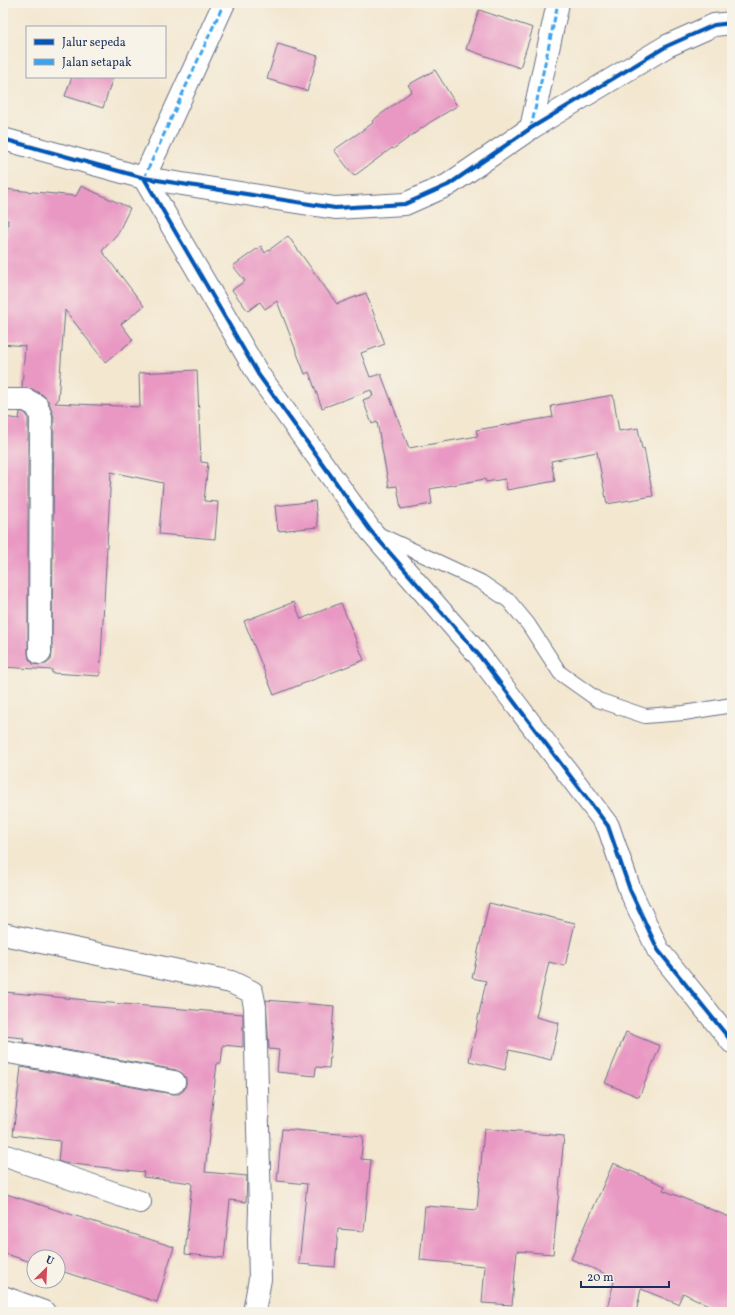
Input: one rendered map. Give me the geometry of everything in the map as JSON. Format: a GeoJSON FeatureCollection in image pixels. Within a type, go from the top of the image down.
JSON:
{"type":"FeatureCollection","features":[{"type":"Feature","properties":{"kind":"street"},"geometry":{"type":"LineString","coordinates":[[144,178],[224,3]]}},
{"type":"Feature","properties":{"kind":"street"},"geometry":{"type":"LineString","coordinates":[[531,128],[558,3]]}},
{"type":"Feature","properties":{"kind":"street"},"geometry":{"type":"LineString","coordinates":[[3,139],[144,178],[335,208],[405,204],[448,185],[531,128],[667,46],[714,25],[732,23]]}},
{"type":"Feature","properties":{"kind":"street"},"geometry":{"type":"LineString","coordinates":[[144,178],[258,374],[370,530],[478,654],[608,826],[630,890],[658,950],[732,1042]]}},
{"type":"Feature","properties":{"kind":"street"},"geometry":{"type":"LineString","coordinates":[[3,400],[26,400],[37,406],[41,417],[40,653]]}},
{"type":"Feature","properties":{"kind":"street"},"geometry":{"type":"LineString","coordinates":[[3,934],[231,982],[252,992],[255,1007],[260,1210],[260,1279],[254,1312]]}},
{"type":"Feature","properties":{"kind":"street"},"geometry":{"type":"LineString","coordinates":[[3,1051],[174,1082]]}},
{"type":"Feature","properties":{"kind":"street"},"geometry":{"type":"LineString","coordinates":[[3,1155],[140,1202]]}},
{"type":"Feature","properties":{"kind":"street"},"geometry":{"type":"LineString","coordinates":[[3,1297],[44,1312]]}},
{"type":"Feature","properties":{"kind":"lane"},"geometry":{"type":"LineString","coordinates":[[370,530],[481,582],[509,601],[528,624],[560,673],[598,700],[645,716],[684,713],[732,706]]}},
{"type":"Feature","properties":{"kind":"building"},"geometry":{"type":"Polygon","coordinates":[[[479,10],[533,28],[520,68],[466,49],[479,10]]]}},
{"type":"Feature","properties":{"kind":"building"},"geometry":{"type":"Polygon","coordinates":[[[278,44],[318,56],[307,91],[267,79],[278,44]]]}},
{"type":"Feature","properties":{"kind":"building"},"geometry":{"type":"Polygon","coordinates":[[[435,70],[457,106],[429,123],[393,149],[392,148],[354,176],[334,150],[373,123],[372,121],[412,91],[408,85],[435,70]]]}},
{"type":"Feature","properties":{"kind":"building"},"geometry":{"type":"Polygon","coordinates":[[[72,78],[113,78],[103,108],[65,96],[72,78]]]}},
{"type":"Feature","properties":{"kind":"building"},"geometry":{"type":"Polygon","coordinates":[[[81,186],[130,208],[118,233],[102,251],[144,306],[121,324],[133,340],[105,362],[65,310],[58,400],[55,403],[140,407],[139,373],[197,370],[201,462],[208,463],[204,501],[218,502],[215,539],[159,534],[163,483],[111,472],[100,676],[52,673],[52,670],[3,667],[3,417],[19,419],[20,412],[23,412],[27,415],[28,419],[28,653],[29,659],[33,664],[40,665],[46,664],[51,660],[52,653],[54,417],[49,402],[43,395],[32,389],[22,388],[25,346],[3,344],[3,278],[8,220],[3,220],[3,189],[76,196],[81,186]]]}},
{"type":"Feature","properties":{"kind":"building"},"geometry":{"type":"Polygon","coordinates":[[[288,236],[337,304],[366,293],[385,344],[361,353],[370,377],[381,374],[409,448],[478,436],[476,430],[553,417],[551,406],[613,395],[619,431],[638,428],[642,449],[644,448],[653,496],[607,504],[597,452],[551,461],[555,481],[507,490],[505,479],[486,482],[485,479],[430,489],[432,504],[401,509],[397,486],[389,487],[377,422],[372,424],[363,400],[373,396],[371,390],[322,408],[309,372],[305,374],[277,301],[265,309],[260,302],[248,311],[232,290],[245,281],[233,266],[261,246],[265,253],[288,236]]]}},
{"type":"Feature","properties":{"kind":"building"},"geometry":{"type":"Polygon","coordinates":[[[315,501],[318,527],[278,531],[275,506],[315,501]]]}},
{"type":"Feature","properties":{"kind":"building"},"geometry":{"type":"Polygon","coordinates":[[[294,602],[301,619],[341,603],[364,660],[274,695],[244,621],[294,602]]]}},
{"type":"Feature","properties":{"kind":"building"},"geometry":{"type":"Polygon","coordinates":[[[489,903],[575,923],[565,966],[549,962],[536,1017],[559,1023],[551,1060],[509,1050],[505,1070],[469,1061],[486,981],[472,978],[489,903]]]}},
{"type":"Feature","properties":{"kind":"building"},"geometry":{"type":"Polygon","coordinates":[[[5,992],[86,1001],[243,1014],[243,1047],[223,1045],[221,1063],[217,1063],[205,1172],[247,1176],[246,1202],[230,1200],[224,1258],[185,1254],[192,1183],[143,1177],[144,1172],[64,1163],[58,1161],[60,1141],[13,1135],[21,1067],[172,1094],[179,1094],[184,1090],[186,1078],[182,1073],[176,1070],[23,1042],[24,1038],[3,1036],[5,992]]]}},
{"type":"Feature","properties":{"kind":"building"},"geometry":{"type":"Polygon","coordinates":[[[266,1000],[334,1006],[329,1068],[316,1067],[315,1076],[277,1072],[279,1050],[269,1049],[266,1000]]]}},
{"type":"Feature","properties":{"kind":"building"},"geometry":{"type":"Polygon","coordinates":[[[626,1032],[660,1046],[639,1097],[605,1083],[626,1032]]]}},
{"type":"Feature","properties":{"kind":"building"},"geometry":{"type":"Polygon","coordinates":[[[282,1129],[363,1136],[361,1159],[371,1160],[364,1231],[338,1229],[335,1267],[299,1264],[307,1184],[277,1181],[282,1129]]]}},
{"type":"Feature","properties":{"kind":"building"},"geometry":{"type":"Polygon","coordinates":[[[484,1129],[564,1136],[553,1254],[517,1251],[512,1305],[482,1303],[485,1266],[420,1260],[425,1206],[477,1210],[484,1129]]]}},
{"type":"Feature","properties":{"kind":"building"},"geometry":{"type":"Polygon","coordinates":[[[613,1163],[665,1186],[663,1190],[732,1218],[732,1312],[723,1312],[683,1293],[678,1304],[641,1289],[636,1312],[606,1312],[615,1278],[571,1259],[613,1163]]]}},
{"type":"Feature","properties":{"kind":"building"},"geometry":{"type":"Polygon","coordinates":[[[3,1193],[174,1247],[157,1302],[66,1273],[66,1249],[26,1249],[26,1260],[3,1253],[3,1193]]]}},
{"type":"Feature","properties":{"kind":"marked path"},"geometry":{"type":"LineString","coordinates":[[144,178],[224,3]]}},
{"type":"Feature","properties":{"kind":"marked path"},"geometry":{"type":"LineString","coordinates":[[531,128],[558,3]]}},
{"type":"Feature","properties":{"kind":"cycle path"},"geometry":{"type":"LineString","coordinates":[[3,139],[144,178],[335,208],[405,204],[448,185],[531,128],[667,46],[714,25],[732,23]]}},
{"type":"Feature","properties":{"kind":"cycle path"},"geometry":{"type":"LineString","coordinates":[[144,178],[258,374],[370,530],[478,654],[608,826],[630,890],[658,950],[732,1042]]}}]}
